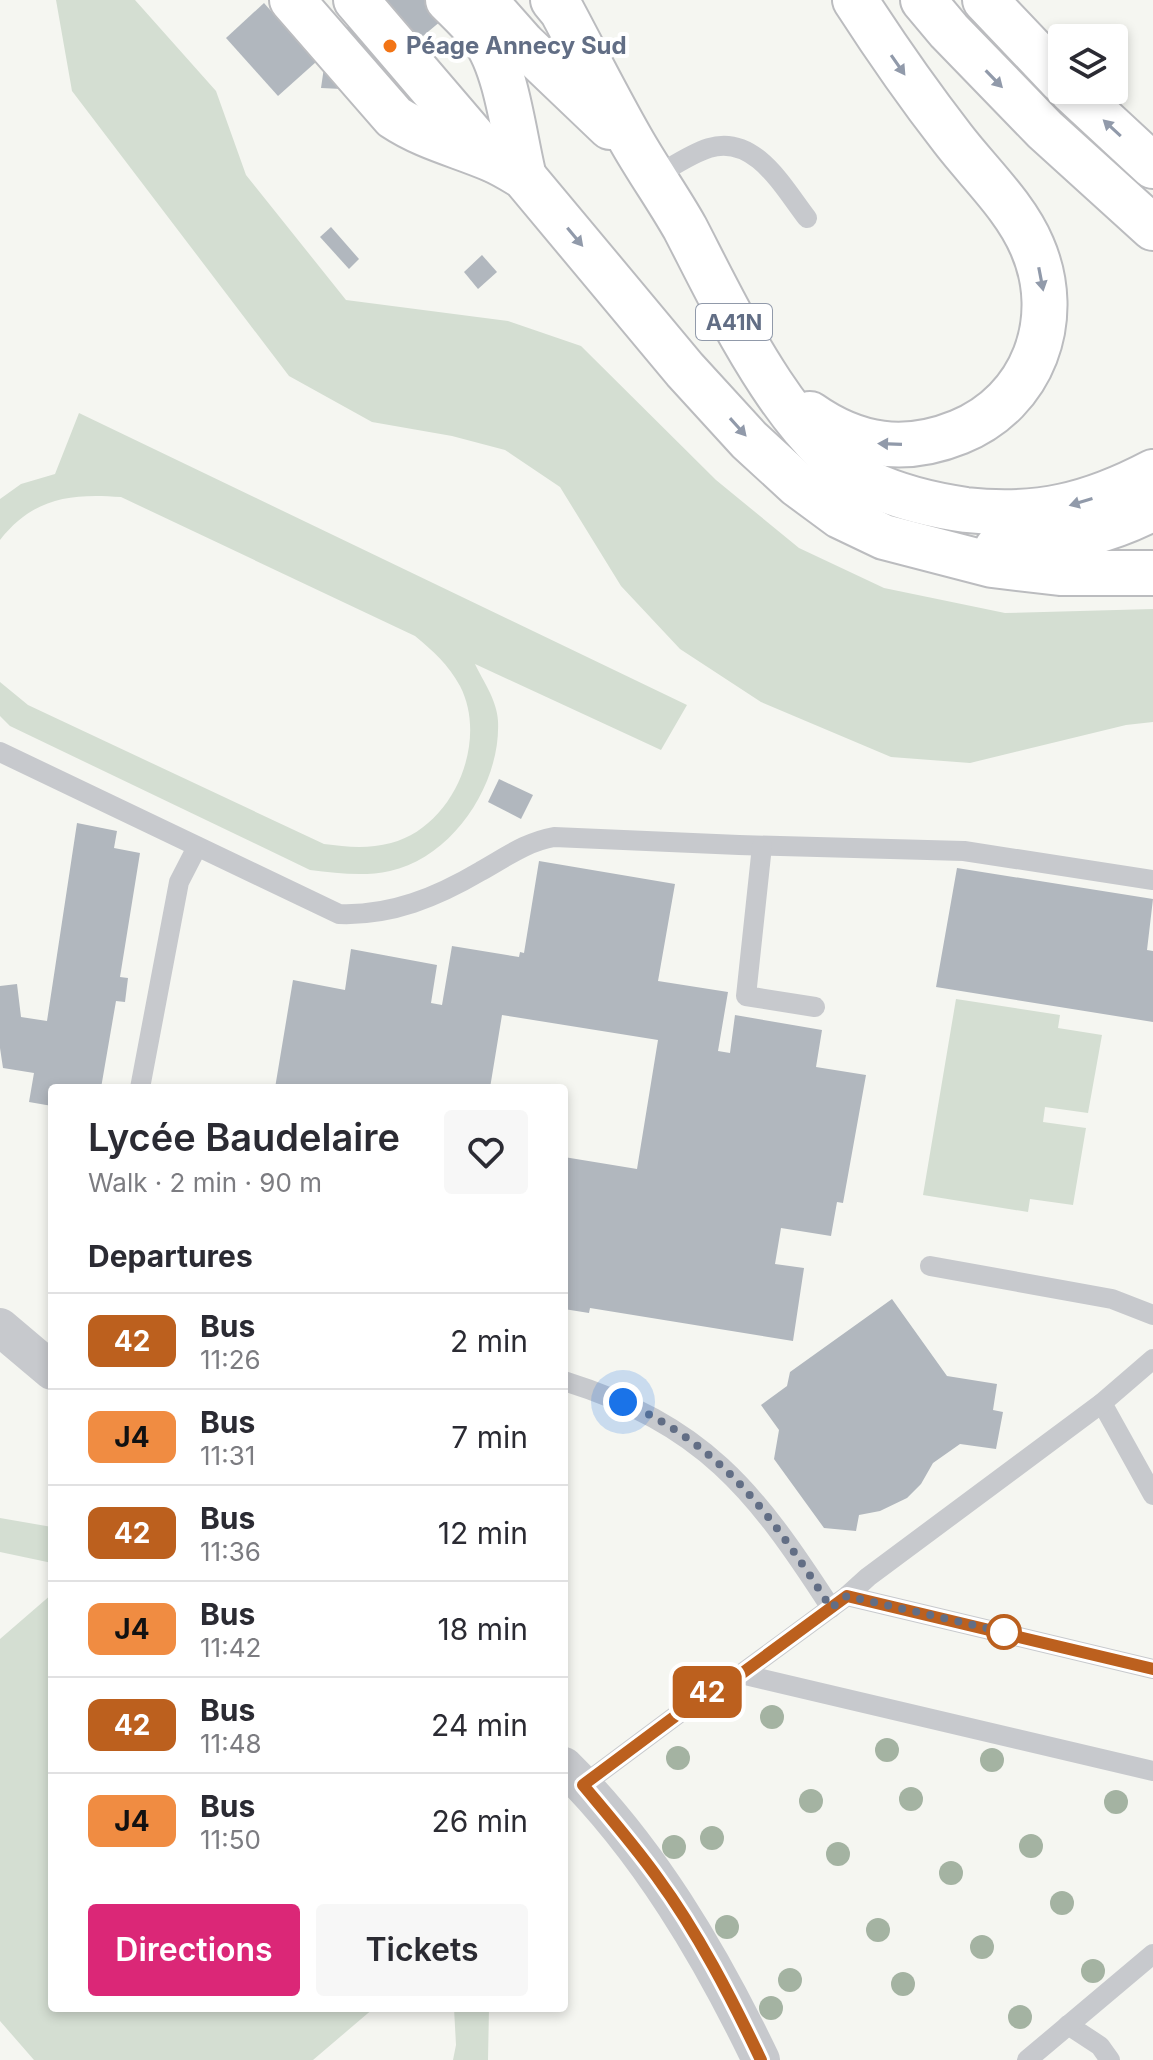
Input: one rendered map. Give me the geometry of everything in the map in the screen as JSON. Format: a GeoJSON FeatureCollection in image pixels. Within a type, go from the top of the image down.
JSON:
{"type":"FeatureCollection","features":[{"type":"Feature","properties":{"kind":"highway"},"geometry":{"type":"LineString","coordinates":[[292,0],[394,117],[409,127],[497,158]]}},
{"type":"Feature","properties":{"kind":"highway"},"geometry":{"type":"LineString","coordinates":[[324,0],[497,158]]}},
{"type":"Feature","properties":{"kind":"highway"},"geometry":{"type":"LineString","coordinates":[[356,0],[685,370],[775,465],[820,503],[884,537],[992,565],[1060,573],[1153,573]]}},
{"type":"Feature","properties":{"kind":"highway"},"geometry":{"type":"LineString","coordinates":[[387,0],[497,158]]}},
{"type":"Feature","properties":{"kind":"highway"},"geometry":{"type":"LineString","coordinates":[[419,0],[507,100]]}},
{"type":"Feature","properties":{"kind":"highway"},"geometry":{"type":"LineString","coordinates":[[448,0],[485,39],[507,100],[497,158]]}},
{"type":"Feature","properties":{"kind":"highway"},"geometry":{"type":"LineString","coordinates":[[484,0],[523,44],[642,157]]}},
{"type":"Feature","properties":{"kind":"highway"},"geometry":{"type":"LineString","coordinates":[[516,0],[584,79],[642,157]]}},
{"type":"Feature","properties":{"kind":"highway"},"geometry":{"type":"LineString","coordinates":[[553,0],[562,11],[642,157]]}},
{"type":"Feature","properties":{"kind":"highway"},"geometry":{"type":"LineString","coordinates":[[767,378],[797,405],[859,441],[911,444],[945,437],[978,424],[992,413],[1028,374],[1044,326],[1042,276],[1032,244],[1004,202],[913,87],[855,0]]}},
{"type":"Feature","properties":{"kind":"highway"},"geometry":{"type":"LineString","coordinates":[[923,0],[1035,120],[1153,228]]}},
{"type":"Feature","properties":{"kind":"highway"},"geometry":{"type":"LineString","coordinates":[[985,0],[1048,66]]}},
{"type":"Feature","properties":{"kind":"highway"},"geometry":{"type":"LineString","coordinates":[[1086,104],[1153,166]]}},
{"type":"Feature","properties":{"kind":"highway","name":"A41N"},"geometry":{"type":"LineString","coordinates":[[642,157],[767,378]]}},
{"type":"Feature","properties":{"kind":"highway"},"geometry":{"type":"LineString","coordinates":[[767,378],[816,442],[832,457],[865,481],[911,500],[981,511],[1014,514],[1037,512],[1082,503],[1153,472]]}},
{"type":"Feature","properties":{"kind":"highway"},"geometry":{"type":"LineString","coordinates":[[927,550],[1031,546],[1113,526],[1153,508]]}},
{"type":"Feature","properties":{"kind":"street"},"geometry":{"type":"LineString","coordinates":[[0,1327],[48,1368]]}},
{"type":"Feature","properties":{"kind":"street"},"geometry":{"type":"LineString","coordinates":[[574,1775],[657,1877],[682,1915],[761,2060]]}},
{"type":"Feature","properties":{"kind":"lane"},"geometry":{"type":"LineString","coordinates":[[642,157],[740,146],[773,173],[807,218]]}},
{"type":"Feature","properties":{"kind":"lane"},"geometry":{"type":"LineString","coordinates":[[0,752],[328,909],[353,914],[421,902],[481,872],[518,848],[554,837],[964,851],[1153,880]]}},
{"type":"Feature","properties":{"kind":"lane"},"geometry":{"type":"LineString","coordinates":[[762,846],[746,996],[815,1007]]}},
{"type":"Feature","properties":{"kind":"lane"},"geometry":{"type":"LineString","coordinates":[[141,1084],[179,882],[197,847]]}},
{"type":"Feature","properties":{"kind":"lane"},"geometry":{"type":"LineString","coordinates":[[930,1266],[1112,1299],[1153,1315]]}},
{"type":"Feature","properties":{"kind":"lane"},"geometry":{"type":"LineString","coordinates":[[574,1775],[741,1674],[1102,1403],[1153,1359]]}},
{"type":"Feature","properties":{"kind":"lane"},"geometry":{"type":"LineString","coordinates":[[568,1382],[643,1410],[713,1457],[744,1487],[839,1602],[1153,1669]]}},
{"type":"Feature","properties":{"kind":"lane"},"geometry":{"type":"LineString","coordinates":[[1102,1403],[1153,1495]]}},
{"type":"Feature","properties":{"kind":"lane"},"geometry":{"type":"LineString","coordinates":[[741,1674],[1153,1771]]}},
{"type":"Feature","properties":{"kind":"lane"},"geometry":{"type":"LineString","coordinates":[[1027,2060],[1153,1954]]}},
{"type":"Feature","properties":{"kind":"lane"},"geometry":{"type":"LineString","coordinates":[[1068,2025],[1100,2046],[1110,2060]]}},
{"type":"Feature","properties":{"kind":"shaded area"},"geometry":{"type":"Polygon","coordinates":[[[56,0],[135,0],[216,91],[246,175],[346,300],[508,321],[581,346],[716,480],[799,548],[884,588],[1005,613],[1153,609],[1153,722],[1126,725],[970,763],[891,757],[761,702],[680,649],[621,586],[560,487],[505,450],[452,436],[372,422],[289,376],[72,91],[56,0]]]}},
{"type":"Feature","properties":{"kind":"shaded area"},"geometry":{"type":"Polygon","coordinates":[[[79,413],[687,705],[661,750],[475,664],[492,698],[498,721],[497,745],[482,792],[453,834],[434,851],[390,871],[360,874],[310,870],[10,726],[0,716],[0,682],[28,705],[324,844],[349,847],[391,843],[413,834],[432,820],[460,780],[467,756],[470,732],[468,708],[460,686],[451,671],[415,636],[121,497],[85,496],[54,501],[26,515],[0,540],[0,499],[21,484],[55,474],[79,413]]]}},
{"type":"Feature","properties":{"kind":"shaded area"},"geometry":{"type":"Polygon","coordinates":[[[956,999],[1060,1015],[1058,1028],[1102,1035],[1088,1113],[1045,1107],[1043,1122],[1086,1128],[1073,1205],[1030,1199],[1028,1212],[923,1195],[956,999]]]}},
{"type":"Feature","properties":{"kind":"shaded area"},"geometry":{"type":"Polygon","coordinates":[[[0,1518],[48,1526],[48,1562],[0,1552],[0,1518]]]}},
{"type":"Feature","properties":{"kind":"shaded area"},"geometry":{"type":"Polygon","coordinates":[[[48,1597],[48,2012],[369,2012],[313,2060],[34,2060],[0,2021],[0,1639],[48,1597]]]}},
{"type":"Feature","properties":{"kind":"shaded area"},"geometry":{"type":"Polygon","coordinates":[[[454,2012],[489,2012],[488,2060],[453,2060],[456,2045],[454,2012]]]}},
{"type":"Feature","properties":{"kind":"building"},"geometry":{"type":"Polygon","coordinates":[[[376,0],[466,0],[386,67],[383,91],[321,88],[330,26],[352,27],[376,0]]]}},
{"type":"Feature","properties":{"kind":"building"},"geometry":{"type":"Polygon","coordinates":[[[264,3],[316,62],[278,96],[226,38],[264,3]]]}},
{"type":"Feature","properties":{"kind":"building"},"geometry":{"type":"Polygon","coordinates":[[[331,227],[359,259],[349,269],[320,237],[331,227]]]}},
{"type":"Feature","properties":{"kind":"building"},"geometry":{"type":"Polygon","coordinates":[[[482,255],[497,272],[478,289],[464,272],[482,255]]]}},
{"type":"Feature","properties":{"kind":"building"},"geometry":{"type":"Polygon","coordinates":[[[499,779],[533,795],[521,819],[488,802],[499,779]]]}},
{"type":"Feature","properties":{"kind":"building"},"geometry":{"type":"Polygon","coordinates":[[[77,823],[117,831],[114,848],[140,853],[120,977],[128,978],[125,1002],[116,1001],[102,1084],[48,1084],[48,1105],[29,1102],[34,1073],[3,1068],[0,986],[17,984],[21,1017],[47,1021],[77,823]]]}},
{"type":"Feature","properties":{"kind":"building"},"geometry":{"type":"Polygon","coordinates":[[[539,861],[675,884],[658,981],[728,992],[718,1051],[730,1053],[735,1015],[822,1030],[816,1067],[866,1075],[843,1203],[837,1202],[831,1236],[781,1228],[775,1264],[804,1268],[793,1341],[590,1308],[589,1313],[568,1310],[568,1158],[637,1169],[658,1040],[502,1015],[491,1084],[276,1084],[293,980],[345,990],[351,949],[437,965],[431,1003],[442,1005],[452,946],[519,957],[520,952],[524,953],[539,861]]]}},
{"type":"Feature","properties":{"kind":"building"},"geometry":{"type":"Polygon","coordinates":[[[957,868],[1153,899],[1147,950],[1153,951],[1153,1022],[936,987],[957,868]]]}},
{"type":"Feature","properties":{"kind":"building"},"geometry":{"type":"Polygon","coordinates":[[[892,1299],[947,1376],[997,1384],[993,1410],[1003,1412],[996,1449],[960,1444],[933,1463],[921,1484],[907,1498],[880,1511],[859,1515],[856,1531],[824,1528],[774,1459],[779,1430],[761,1405],[787,1386],[790,1372],[892,1299]]]}},
{"type":"Feature","properties":{"kind":"bus line","name":"42"},"geometry":{"type":"LineString","coordinates":[[761,2060],[682,1915],[657,1877],[583,1785],[709,1691],[741,1674],[847,1596],[1153,1669]]}},
{"type":"Feature","properties":{"kind":"place","name":"Péage Annecy Sud"},"geometry":{"type":"Point","coordinates":[390,46]}},
{"type":"Feature","properties":{"kind":"route"},"geometry":{"type":"LineString","coordinates":[[623,1402],[679,1432],[713,1457],[744,1487],[772,1520],[831,1608],[847,1596],[1004,1632]]}}]}
